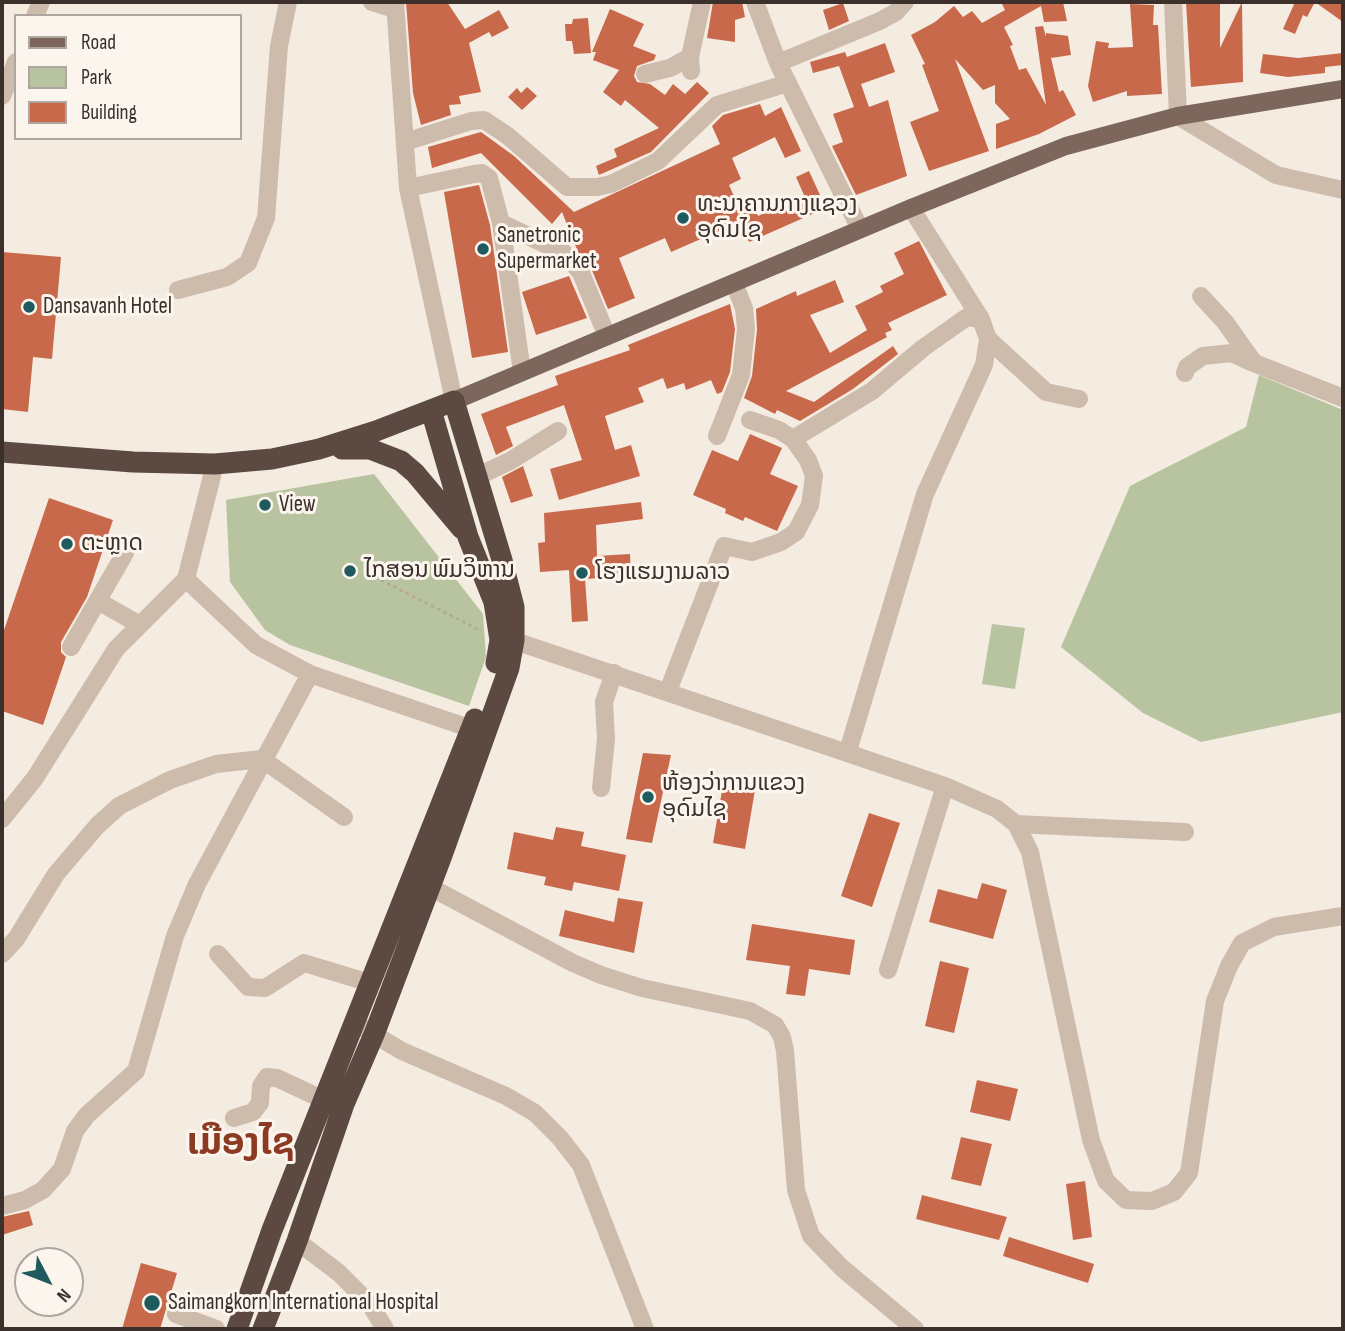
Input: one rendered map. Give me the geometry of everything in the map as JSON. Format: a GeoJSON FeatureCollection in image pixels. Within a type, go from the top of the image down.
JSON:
{"type":"FeatureCollection","features":[{"type":"Feature","properties":{"kind":"highway"},"geometry":{"type":"LineString","coordinates":[[2,452],[215,464],[272,459],[319,449],[454,401],[514,607],[432,855],[430,887],[375,1032],[344,1104],[297,1241],[263,1329]]}},
{"type":"Feature","properties":{"kind":"highway"},"geometry":{"type":"LineString","coordinates":[[237,1329],[370,983],[432,855],[509,668],[494,602],[468,537],[431,410]]}},
{"type":"Feature","properties":{"kind":"highway"},"geometry":{"type":"LineString","coordinates":[[319,449],[370,449],[401,461],[415,473],[468,537]]}},
{"type":"Feature","properties":{"kind":"main road"},"geometry":{"type":"LineString","coordinates":[[454,401],[860,229],[1066,146],[1178,116],[1343,89]]}},
{"type":"Feature","properties":{"kind":"street"},"geometry":{"type":"LineString","coordinates":[[178,290],[227,277],[248,263],[266,218],[279,46],[288,2]]}},
{"type":"Feature","properties":{"kind":"street"},"geometry":{"type":"LineString","coordinates":[[372,2],[395,5],[408,188],[454,401]]}},
{"type":"Feature","properties":{"kind":"street"},"geometry":{"type":"LineString","coordinates":[[645,74],[691,64],[702,2]]}},
{"type":"Feature","properties":{"kind":"street"},"geometry":{"type":"LineString","coordinates":[[755,2],[778,63],[860,229]]}},
{"type":"Feature","properties":{"kind":"street"},"geometry":{"type":"LineString","coordinates":[[778,63],[880,21],[897,12],[905,2]]}},
{"type":"Feature","properties":{"kind":"street"},"geometry":{"type":"LineString","coordinates":[[1172,2],[1178,116],[1276,175],[1343,190]]}},
{"type":"Feature","properties":{"kind":"street"},"geometry":{"type":"LineString","coordinates":[[2,96],[14,67]]}},
{"type":"Feature","properties":{"kind":"street"},"geometry":{"type":"LineString","coordinates":[[405,142],[471,121],[484,120],[508,136],[567,187],[597,187],[611,184],[658,161],[717,105],[788,83]]}},
{"type":"Feature","properties":{"kind":"street"},"geometry":{"type":"LineString","coordinates":[[408,188],[482,173],[492,185],[501,223],[522,372]]}},
{"type":"Feature","properties":{"kind":"street"},"geometry":{"type":"LineString","coordinates":[[848,751],[925,494],[984,365],[988,340],[981,318],[911,208]]}},
{"type":"Feature","properties":{"kind":"street"},"geometry":{"type":"LineString","coordinates":[[501,223],[564,253],[581,274],[607,336]]}},
{"type":"Feature","properties":{"kind":"street"},"geometry":{"type":"LineString","coordinates":[[717,436],[741,375],[746,329],[744,309],[734,282]]}},
{"type":"Feature","properties":{"kind":"street"},"geometry":{"type":"LineString","coordinates":[[1201,296],[1225,322],[1254,363]]}},
{"type":"Feature","properties":{"kind":"street"},"geometry":{"type":"LineString","coordinates":[[793,439],[872,391],[923,348],[967,317],[981,318]]}},
{"type":"Feature","properties":{"kind":"street"},"geometry":{"type":"LineString","coordinates":[[988,340],[1046,392],[1079,398]]}},
{"type":"Feature","properties":{"kind":"street"},"geometry":{"type":"LineString","coordinates":[[1185,373],[1187,368],[1203,356],[1232,353],[1343,398]]}},
{"type":"Feature","properties":{"kind":"street"},"geometry":{"type":"LineString","coordinates":[[668,691],[724,546],[752,552],[781,542],[796,532],[810,505],[814,477],[808,460],[793,439],[779,430],[750,420]]}},
{"type":"Feature","properties":{"kind":"street"},"geometry":{"type":"LineString","coordinates":[[476,477],[510,461],[558,430]]}},
{"type":"Feature","properties":{"kind":"street"},"geometry":{"type":"LineString","coordinates":[[2,820],[35,778],[116,649],[186,579],[215,464]]}},
{"type":"Feature","properties":{"kind":"street"},"geometry":{"type":"LineString","coordinates":[[71,648],[125,553]]}},
{"type":"Feature","properties":{"kind":"street"},"geometry":{"type":"LineString","coordinates":[[186,579],[256,645],[310,674],[472,729]]}},
{"type":"Feature","properties":{"kind":"street"},"geometry":{"type":"LineString","coordinates":[[97,601],[140,625]]}},
{"type":"Feature","properties":{"kind":"street"},"geometry":{"type":"LineString","coordinates":[[504,639],[614,673],[945,786],[998,809],[1016,824],[1030,852],[1091,1140],[1106,1181],[1126,1200],[1152,1201],[1174,1192],[1189,1173],[1214,1001],[1229,965],[1242,943],[1274,927],[1343,916]]}},
{"type":"Feature","properties":{"kind":"street"},"geometry":{"type":"LineString","coordinates":[[601,788],[606,739],[604,702],[614,673]]}},
{"type":"Feature","properties":{"kind":"street"},"geometry":{"type":"LineString","coordinates":[[2,1206],[25,1200],[43,1190],[62,1169],[75,1130],[87,1115],[136,1071],[175,936],[197,884],[310,674]]}},
{"type":"Feature","properties":{"kind":"street"},"geometry":{"type":"LineString","coordinates":[[2,954],[16,939],[56,874],[97,826],[119,806],[170,780],[216,764],[262,759],[344,817]]}},
{"type":"Feature","properties":{"kind":"street"},"geometry":{"type":"LineString","coordinates":[[888,970],[945,786]]}},
{"type":"Feature","properties":{"kind":"street"},"geometry":{"type":"LineString","coordinates":[[1016,824],[1185,832]]}},
{"type":"Feature","properties":{"kind":"street"},"geometry":{"type":"LineString","coordinates":[[430,887],[592,971],[642,988],[750,1011],[775,1026],[782,1037],[785,1051],[796,1189],[811,1236],[842,1268],[915,1329]]}},
{"type":"Feature","properties":{"kind":"street"},"geometry":{"type":"LineString","coordinates":[[218,954],[248,987],[265,988],[304,963],[370,983]]}},
{"type":"Feature","properties":{"kind":"street"},"geometry":{"type":"LineString","coordinates":[[355,1023],[375,1032],[402,1051],[506,1096],[535,1113],[560,1138],[580,1165],[645,1329]]}},
{"type":"Feature","properties":{"kind":"street"},"geometry":{"type":"LineString","coordinates":[[234,1118],[253,1112],[260,1103],[261,1086],[267,1077],[277,1077],[324,1100]]}},
{"type":"Feature","properties":{"kind":"street"},"geometry":{"type":"LineString","coordinates":[[297,1241],[339,1273],[370,1304],[385,1329]]}},
{"type":"Feature","properties":{"kind":"street"},"geometry":{"type":"LineString","coordinates":[[176,1314],[216,1329]]}},
{"type":"Feature","properties":{"kind":"path"},"geometry":{"type":"LineString","coordinates":[[381,580],[504,639]]}},
{"type":"Feature","properties":{"kind":"green space"},"geometry":{"type":"Polygon","coordinates":[[[1259,375],[1343,410],[1343,712],[1201,742],[1143,713],[1061,647],[1130,486],[1246,427],[1259,375]]]}},
{"type":"Feature","properties":{"kind":"green space"},"geometry":{"type":"Polygon","coordinates":[[[374,474],[483,614],[486,657],[469,706],[290,645],[265,630],[230,582],[226,500],[374,474]]]}},
{"type":"Feature","properties":{"kind":"green space"},"geometry":{"type":"Polygon","coordinates":[[[992,624],[1025,628],[1015,689],[982,684],[992,624]]]}},
{"type":"Feature","properties":{"kind":"building"},"geometry":{"type":"Polygon","coordinates":[[[406,2],[447,2],[465,29],[499,10],[509,28],[492,37],[489,32],[469,43],[481,92],[459,96],[461,104],[449,105],[451,115],[421,125],[413,93],[406,2]]]}},
{"type":"Feature","properties":{"kind":"building"},"geometry":{"type":"Polygon","coordinates":[[[713,2],[742,2],[745,17],[735,20],[735,42],[707,38],[713,2]]]}},
{"type":"Feature","properties":{"kind":"building"},"geometry":{"type":"Polygon","coordinates":[[[1001,2],[1063,2],[1067,21],[1044,22],[1041,6],[1004,27],[1013,45],[1010,46],[1019,70],[1026,68],[1046,105],[1035,27],[1043,26],[1046,37],[1046,33],[1068,36],[1071,55],[1051,58],[1059,92],[1063,90],[1076,115],[1039,134],[996,149],[996,124],[1010,119],[995,103],[995,85],[983,90],[955,59],[989,151],[929,171],[910,122],[939,111],[922,65],[925,64],[911,35],[935,22],[954,6],[963,17],[972,11],[982,23],[1005,10],[1001,2]]]}},
{"type":"Feature","properties":{"kind":"building"},"geometry":{"type":"Polygon","coordinates":[[[1186,2],[1220,2],[1220,48],[1242,2],[1243,82],[1191,87],[1186,2]]]}},
{"type":"Feature","properties":{"kind":"building"},"geometry":{"type":"Polygon","coordinates":[[[1295,2],[1315,2],[1307,17],[1303,15],[1295,34],[1283,29],[1295,2]]]}},
{"type":"Feature","properties":{"kind":"building"},"geometry":{"type":"Polygon","coordinates":[[[1315,2],[1343,2],[1343,22],[1315,2]]]}},
{"type":"Feature","properties":{"kind":"building"},"geometry":{"type":"Polygon","coordinates":[[[843,3],[849,21],[829,30],[823,10],[843,3]]]}},
{"type":"Feature","properties":{"kind":"building"},"geometry":{"type":"Polygon","coordinates":[[[1130,4],[1154,5],[1153,25],[1158,25],[1162,94],[1127,96],[1127,91],[1093,102],[1088,86],[1096,41],[1109,43],[1108,48],[1133,47],[1130,4]]]}},
{"type":"Feature","properties":{"kind":"building"},"geometry":{"type":"Polygon","coordinates":[[[610,9],[644,24],[633,46],[656,55],[654,60],[637,66],[634,76],[637,82],[650,84],[665,95],[673,84],[685,94],[697,82],[709,93],[651,152],[599,175],[596,166],[617,157],[614,149],[659,128],[625,100],[621,106],[603,92],[619,70],[593,60],[596,52],[592,52],[610,9]]]}},
{"type":"Feature","properties":{"kind":"building"},"geometry":{"type":"Polygon","coordinates":[[[588,18],[591,53],[574,54],[572,41],[566,41],[565,24],[572,24],[573,19],[588,18]]]}},
{"type":"Feature","properties":{"kind":"building"},"geometry":{"type":"Polygon","coordinates":[[[885,43],[895,72],[861,84],[869,107],[888,100],[907,176],[856,195],[832,146],[843,142],[833,114],[854,107],[839,66],[813,73],[810,62],[845,52],[847,57],[885,43]]]}},
{"type":"Feature","properties":{"kind":"building"},"geometry":{"type":"Polygon","coordinates":[[[1343,53],[1343,65],[1325,67],[1325,73],[1288,77],[1260,73],[1263,54],[1298,58],[1343,53]]]}},
{"type":"Feature","properties":{"kind":"building"},"geometry":{"type":"Polygon","coordinates":[[[527,87],[537,96],[522,110],[508,97],[517,88],[521,93],[527,87]]]}},
{"type":"Feature","properties":{"kind":"building"},"geometry":{"type":"Polygon","coordinates":[[[760,104],[765,116],[781,107],[801,151],[785,158],[775,137],[732,158],[741,179],[729,185],[737,203],[750,198],[758,216],[804,195],[796,177],[809,171],[826,208],[749,242],[744,231],[731,237],[726,228],[671,252],[665,238],[619,258],[635,298],[608,309],[591,268],[578,252],[562,212],[552,224],[481,153],[432,168],[428,147],[481,132],[514,156],[574,212],[720,144],[712,126],[723,115],[760,104]]]}},
{"type":"Feature","properties":{"kind":"building"},"geometry":{"type":"Polygon","coordinates":[[[479,185],[490,225],[508,352],[472,358],[444,192],[479,185]]]}},
{"type":"Feature","properties":{"kind":"building"},"geometry":{"type":"Polygon","coordinates":[[[919,241],[947,295],[888,323],[892,330],[885,333],[887,337],[786,391],[814,402],[893,346],[898,354],[853,389],[800,421],[777,410],[775,414],[744,398],[752,376],[757,330],[756,309],[796,291],[797,296],[835,280],[844,302],[810,315],[830,353],[867,330],[855,306],[883,292],[880,286],[904,274],[894,253],[919,241]]]}},
{"type":"Feature","properties":{"kind":"building","name":"Dansavanh Hotel"},"geometry":{"type":"Polygon","coordinates":[[[2,252],[61,257],[52,359],[33,357],[28,412],[2,409],[2,252]]]}},
{"type":"Feature","properties":{"kind":"building"},"geometry":{"type":"Polygon","coordinates":[[[569,276],[587,318],[536,335],[522,292],[569,276]]]}},
{"type":"Feature","properties":{"kind":"building"},"geometry":{"type":"Polygon","coordinates":[[[730,304],[735,329],[730,372],[722,392],[717,394],[711,380],[686,390],[684,383],[667,389],[663,378],[638,388],[644,402],[605,416],[615,450],[631,445],[640,476],[559,500],[550,469],[582,460],[564,405],[506,427],[513,446],[496,455],[481,414],[558,385],[555,376],[630,350],[628,345],[730,304]]]}},
{"type":"Feature","properties":{"kind":"building"},"geometry":{"type":"Polygon","coordinates":[[[750,434],[782,448],[770,474],[798,486],[777,531],[745,517],[743,521],[725,513],[726,509],[693,495],[712,450],[738,461],[750,434]]]}},
{"type":"Feature","properties":{"kind":"building"},"geometry":{"type":"Polygon","coordinates":[[[523,466],[533,496],[511,503],[502,477],[523,466]]]}},
{"type":"Feature","properties":{"kind":"building"},"geometry":{"type":"Polygon","coordinates":[[[49,498],[113,520],[87,597],[61,642],[61,652],[66,657],[43,725],[2,711],[2,636],[49,498]]]}},
{"type":"Feature","properties":{"kind":"building"},"geometry":{"type":"Polygon","coordinates":[[[641,502],[643,519],[596,525],[597,556],[630,554],[631,576],[585,579],[588,621],[572,622],[569,570],[540,572],[538,543],[545,542],[544,513],[641,502]]]}},
{"type":"Feature","properties":{"kind":"building","name":"ຫ້ອງວ່າການແຂວງ ອຸດົມໄຊ"},"geometry":{"type":"Polygon","coordinates":[[[643,753],[671,755],[652,843],[626,839],[643,753]]]}},
{"type":"Feature","properties":{"kind":"building"},"geometry":{"type":"Polygon","coordinates":[[[724,779],[756,784],[745,849],[713,843],[724,779]]]}},
{"type":"Feature","properties":{"kind":"building"},"geometry":{"type":"Polygon","coordinates":[[[869,813],[900,823],[872,907],[841,896],[869,813]]]}},
{"type":"Feature","properties":{"kind":"building"},"geometry":{"type":"Polygon","coordinates":[[[556,827],[584,832],[581,846],[626,855],[619,891],[574,882],[572,891],[544,885],[546,877],[507,869],[514,832],[553,840],[556,827]]]}},
{"type":"Feature","properties":{"kind":"building"},"geometry":{"type":"Polygon","coordinates":[[[982,883],[1007,890],[993,939],[929,922],[938,889],[977,899],[982,883]]]}},
{"type":"Feature","properties":{"kind":"building"},"geometry":{"type":"Polygon","coordinates":[[[618,898],[643,902],[634,953],[559,936],[565,910],[614,922],[618,898]]]}},
{"type":"Feature","properties":{"kind":"building"},"geometry":{"type":"Polygon","coordinates":[[[752,924],[855,940],[850,975],[809,969],[805,996],[786,994],[790,966],[746,960],[752,924]]]}},
{"type":"Feature","properties":{"kind":"building"},"geometry":{"type":"Polygon","coordinates":[[[940,961],[969,968],[954,1033],[925,1026],[940,961]]]}},
{"type":"Feature","properties":{"kind":"building"},"geometry":{"type":"Polygon","coordinates":[[[977,1080],[1018,1089],[1010,1121],[970,1112],[977,1080]]]}},
{"type":"Feature","properties":{"kind":"building"},"geometry":{"type":"Polygon","coordinates":[[[961,1137],[992,1144],[981,1186],[951,1179],[961,1137]]]}},
{"type":"Feature","properties":{"kind":"building"},"geometry":{"type":"Polygon","coordinates":[[[1085,1181],[1092,1237],[1073,1240],[1066,1184],[1085,1181]]]}},
{"type":"Feature","properties":{"kind":"building"},"geometry":{"type":"Polygon","coordinates":[[[922,1195],[1007,1217],[999,1240],[916,1219],[922,1195]]]}},
{"type":"Feature","properties":{"kind":"building"},"geometry":{"type":"Polygon","coordinates":[[[29,1211],[33,1225],[2,1235],[2,1217],[29,1211]]]}},
{"type":"Feature","properties":{"kind":"building"},"geometry":{"type":"Polygon","coordinates":[[[1009,1237],[1094,1264],[1088,1283],[1003,1256],[1009,1237]]]}},
{"type":"Feature","properties":{"kind":"building"},"geometry":{"type":"Polygon","coordinates":[[[141,1263],[177,1273],[160,1329],[122,1329],[141,1263]]]}},
{"type":"Feature","properties":{"kind":"place","name":"ທະນາຄານກາງແຊວງ ອຸດົມໄຊ"},"geometry":{"type":"Point","coordinates":[683,218]}},
{"type":"Feature","properties":{"kind":"place","name":"Sanetronic Supermarket"},"geometry":{"type":"Point","coordinates":[483,249]}},
{"type":"Feature","properties":{"kind":"place","name":"Dansavanh Hotel"},"geometry":{"type":"Point","coordinates":[29,307]}},
{"type":"Feature","properties":{"kind":"place","name":"View"},"geometry":{"type":"Point","coordinates":[265,505]}},
{"type":"Feature","properties":{"kind":"place","name":"ຕະຫຼາດ"},"geometry":{"type":"Point","coordinates":[67,544]}},
{"type":"Feature","properties":{"kind":"place","name":"ໄກສອນ ພົມວິຫານ"},"geometry":{"type":"Point","coordinates":[350,571]}},
{"type":"Feature","properties":{"kind":"place","name":"ໂຮງແຮມງາມລາວ"},"geometry":{"type":"Point","coordinates":[582,573]}},
{"type":"Feature","properties":{"kind":"place","name":"ຫ້ອງວ່າການແຂວງ ອຸດົມໄຊ"},"geometry":{"type":"Point","coordinates":[648,797]}},
{"type":"Feature","properties":{"kind":"place","name":"Saimangkorn International Hospital"},"geometry":{"type":"Point","coordinates":[152,1303]}},
{"type":"Feature","properties":{"kind":"district","name":"ເມືອງໄຊ"},"geometry":{"type":"Point","coordinates":[241,1145]}}]}
